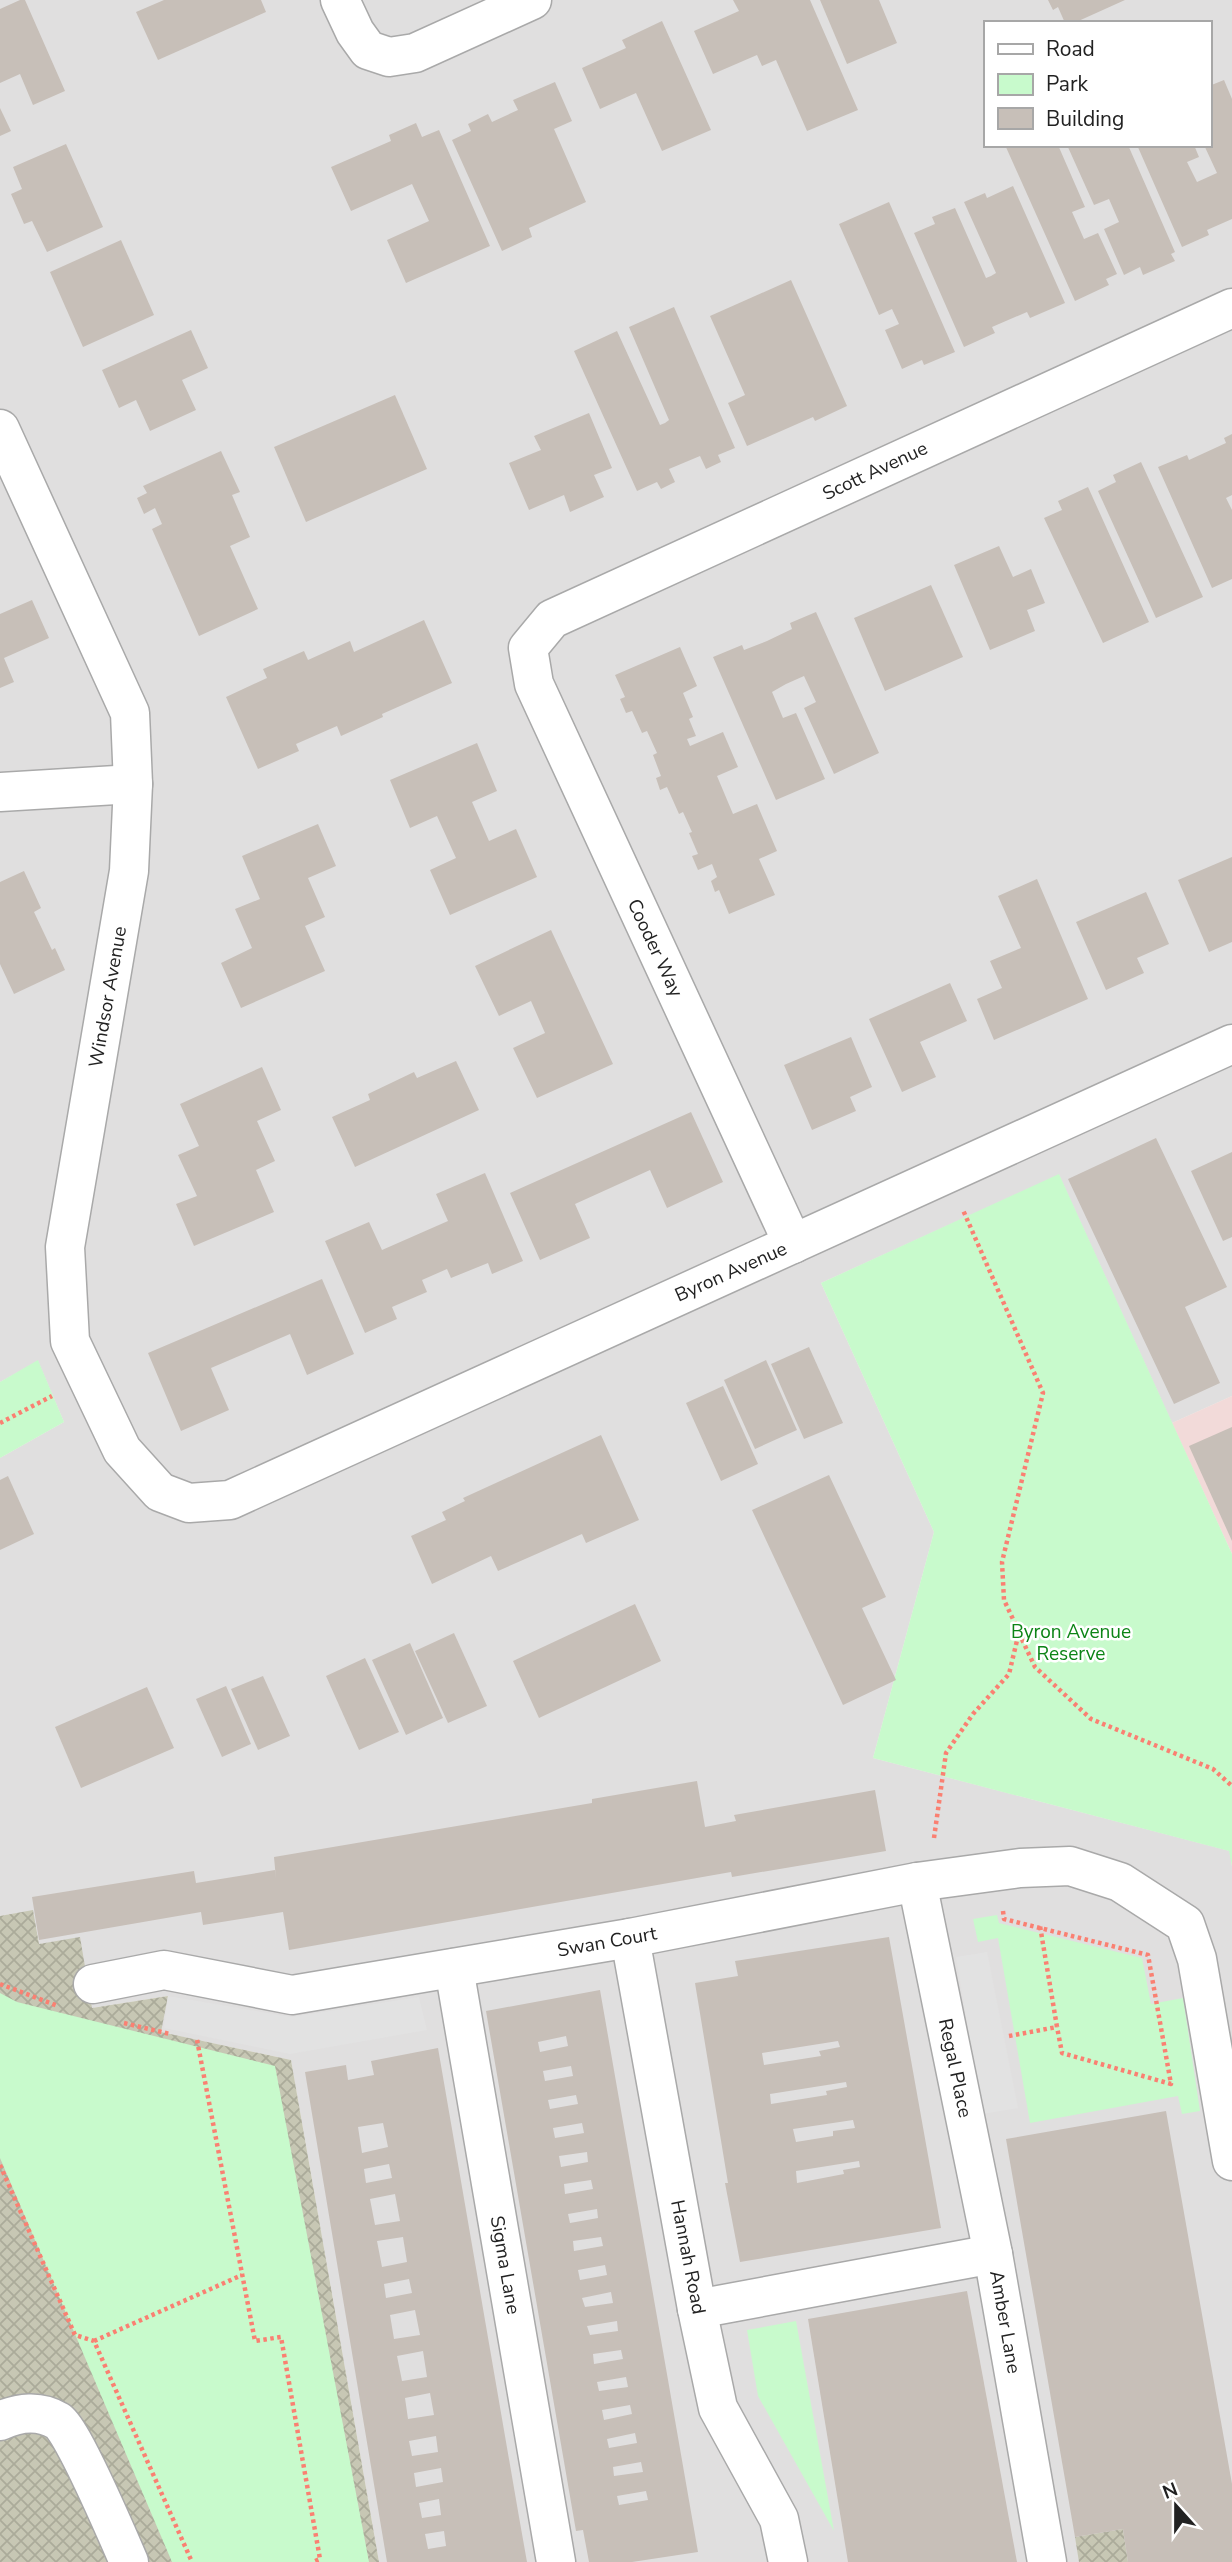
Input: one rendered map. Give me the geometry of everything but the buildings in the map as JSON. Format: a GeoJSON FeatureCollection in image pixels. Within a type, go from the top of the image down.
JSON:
{"type":"FeatureCollection","features":[{"type":"Feature","properties":{"kind":"street"},"geometry":{"type":"LineString","coordinates":[[340,0],[355,32],[368,50],[389,57],[415,53],[532,0]]}},
{"type":"Feature","properties":{"kind":"street","name":"Scott Avenue"},"geometry":{"type":"LineString","coordinates":[[528,648],[552,619],[1232,308]]}},
{"type":"Feature","properties":{"kind":"street","name":"Windsor Avenue"},"geometry":{"type":"LineString","coordinates":[[0,429],[130,713],[132,784],[129,871],[65,1247],[70,1341],[122,1450],[160,1492],[189,1503],[230,1500]]}},
{"type":"Feature","properties":{"kind":"street","name":"Cooder Way"},"geometry":{"type":"LineString","coordinates":[[528,648],[534,684],[793,1244]]}},
{"type":"Feature","properties":{"kind":"street"},"geometry":{"type":"LineString","coordinates":[[0,792],[132,784]]}},
{"type":"Feature","properties":{"kind":"street","name":"Byron Avenue"},"geometry":{"type":"LineString","coordinates":[[230,1500],[1232,1044]]}},
{"type":"Feature","properties":{"kind":"street","name":"Swan Court"},"geometry":{"type":"LineString","coordinates":[[93,1984],[164,1970],[292,1995],[630,1938],[916,1882],[1020,1868],[1070,1866],[1120,1882],[1185,1924],[1197,1959],[1232,2161]]}},
{"type":"Feature","properties":{"kind":"street","name":"Regal Place"},"geometry":{"type":"LineString","coordinates":[[916,1882],[993,2254]]}},
{"type":"Feature","properties":{"kind":"street","name":"Hannah Road"},"geometry":{"type":"LineString","coordinates":[[630,1938],[697,2309],[718,2408],[779,2519],[788,2562]]}},
{"type":"Feature","properties":{"kind":"street","name":"Sigma Lane"},"geometry":{"type":"LineString","coordinates":[[454,1968],[556,2562]]}},
{"type":"Feature","properties":{"kind":"street","name":"Amber Lane"},"geometry":{"type":"LineString","coordinates":[[697,2309],[993,2254],[1047,2562]]}},
{"type":"Feature","properties":{"kind":"street"},"geometry":{"type":"LineString","coordinates":[[0,2421],[39,2412],[60,2422],[74,2444],[129,2562]]}},
{"type":"Feature","properties":{"kind":"path"},"geometry":{"type":"LineString","coordinates":[[960,1203],[1043,1393],[1002,1562],[1004,1600],[1035,1667],[1091,1719],[1213,1769],[1232,1786]]}},
{"type":"Feature","properties":{"kind":"path"},"geometry":{"type":"LineString","coordinates":[[0,1423],[57,1393]]}},
{"type":"Feature","properties":{"kind":"path"},"geometry":{"type":"LineString","coordinates":[[933,1843],[946,1753],[973,1714],[1009,1674],[1019,1632]]}},
{"type":"Feature","properties":{"kind":"path"},"geometry":{"type":"LineString","coordinates":[[1003,1911],[1004,1919],[1040,1926],[1148,1955],[1171,2084],[1062,2053],[1040,1926]]}},
{"type":"Feature","properties":{"kind":"path"},"geometry":{"type":"LineString","coordinates":[[1009,2036],[1057,2027]]}},
{"type":"Feature","properties":{"kind":"path"},"geometry":{"type":"LineString","coordinates":[[197,2040],[255,2341],[281,2337],[320,2559],[313,2562]]}},
{"type":"Feature","properties":{"kind":"path"},"geometry":{"type":"LineString","coordinates":[[0,2165],[75,2335],[94,2341],[242,2275]]}},
{"type":"Feature","properties":{"kind":"path"},"geometry":{"type":"LineString","coordinates":[[94,2341],[192,2562]]}},
{"type":"Feature","properties":{"kind":"shaded area"},"geometry":{"type":"Polygon","coordinates":[[[0,0],[1232,0],[1232,1396],[1172,1423],[1059,1175],[821,1283],[934,1532],[873,1758],[1230,1851],[1232,2562],[379,2562],[291,2060],[160,2032],[168,1996],[92,2008],[39,1944],[33,1911],[0,1916],[0,1458],[64,1422],[38,1361],[0,1382],[0,0]]]}},
{"type":"Feature","properties":{"kind":"shaded area"},"geometry":{"type":"Polygon","coordinates":[[[1232,1396],[1232,1554],[1172,1423],[1232,1396]]]}},
{"type":"Feature","properties":{"kind":"shaded area"},"geometry":{"type":"Polygon","coordinates":[[[33,1910],[39,1944],[80,1937],[92,2008],[168,1996],[161,2032],[291,2060],[379,2562],[0,2562],[0,1916],[33,1910]]]}},
{"type":"Feature","properties":{"kind":"shaded area"},"geometry":{"type":"Polygon","coordinates":[[[987,1952],[1018,2108],[982,2114],[956,1957],[987,1952]]]}},
{"type":"Feature","properties":{"kind":"shaded area"},"geometry":{"type":"Polygon","coordinates":[[[168,1996],[291,2017],[419,1997],[427,2030],[290,2054],[164,2028],[168,1996]]]}},
{"type":"Feature","properties":{"kind":"shaded area"},"geometry":{"type":"Polygon","coordinates":[[[1123,2529],[1128,2562],[1079,2562],[1075,2537],[1123,2529]]]}},
{"type":"Feature","properties":{"kind":"green space","name":"Byron Avenue Reserve"},"geometry":{"type":"Polygon","coordinates":[[[1059,1174],[1232,1554],[1232,1866],[1229,1851],[873,1758],[934,1532],[821,1283],[1059,1174]]]}},
{"type":"Feature","properties":{"kind":"green space"},"geometry":{"type":"Polygon","coordinates":[[[38,1360],[64,1422],[0,1458],[0,1382],[38,1360]]]}},
{"type":"Feature","properties":{"kind":"green space"},"geometry":{"type":"Polygon","coordinates":[[[997,1915],[999,1923],[1142,1958],[1151,2004],[1183,1998],[1200,2111],[1182,2114],[1178,2096],[1030,2123],[998,1938],[978,1942],[973,1919],[997,1915]]]}},
{"type":"Feature","properties":{"kind":"green space"},"geometry":{"type":"Polygon","coordinates":[[[0,1993],[17,2002],[275,2066],[369,2562],[172,2562],[0,2158],[0,1993]]]}},
{"type":"Feature","properties":{"kind":"green space"},"geometry":{"type":"Polygon","coordinates":[[[796,2321],[834,2531],[758,2396],[747,2330],[796,2321]]]}}]}
